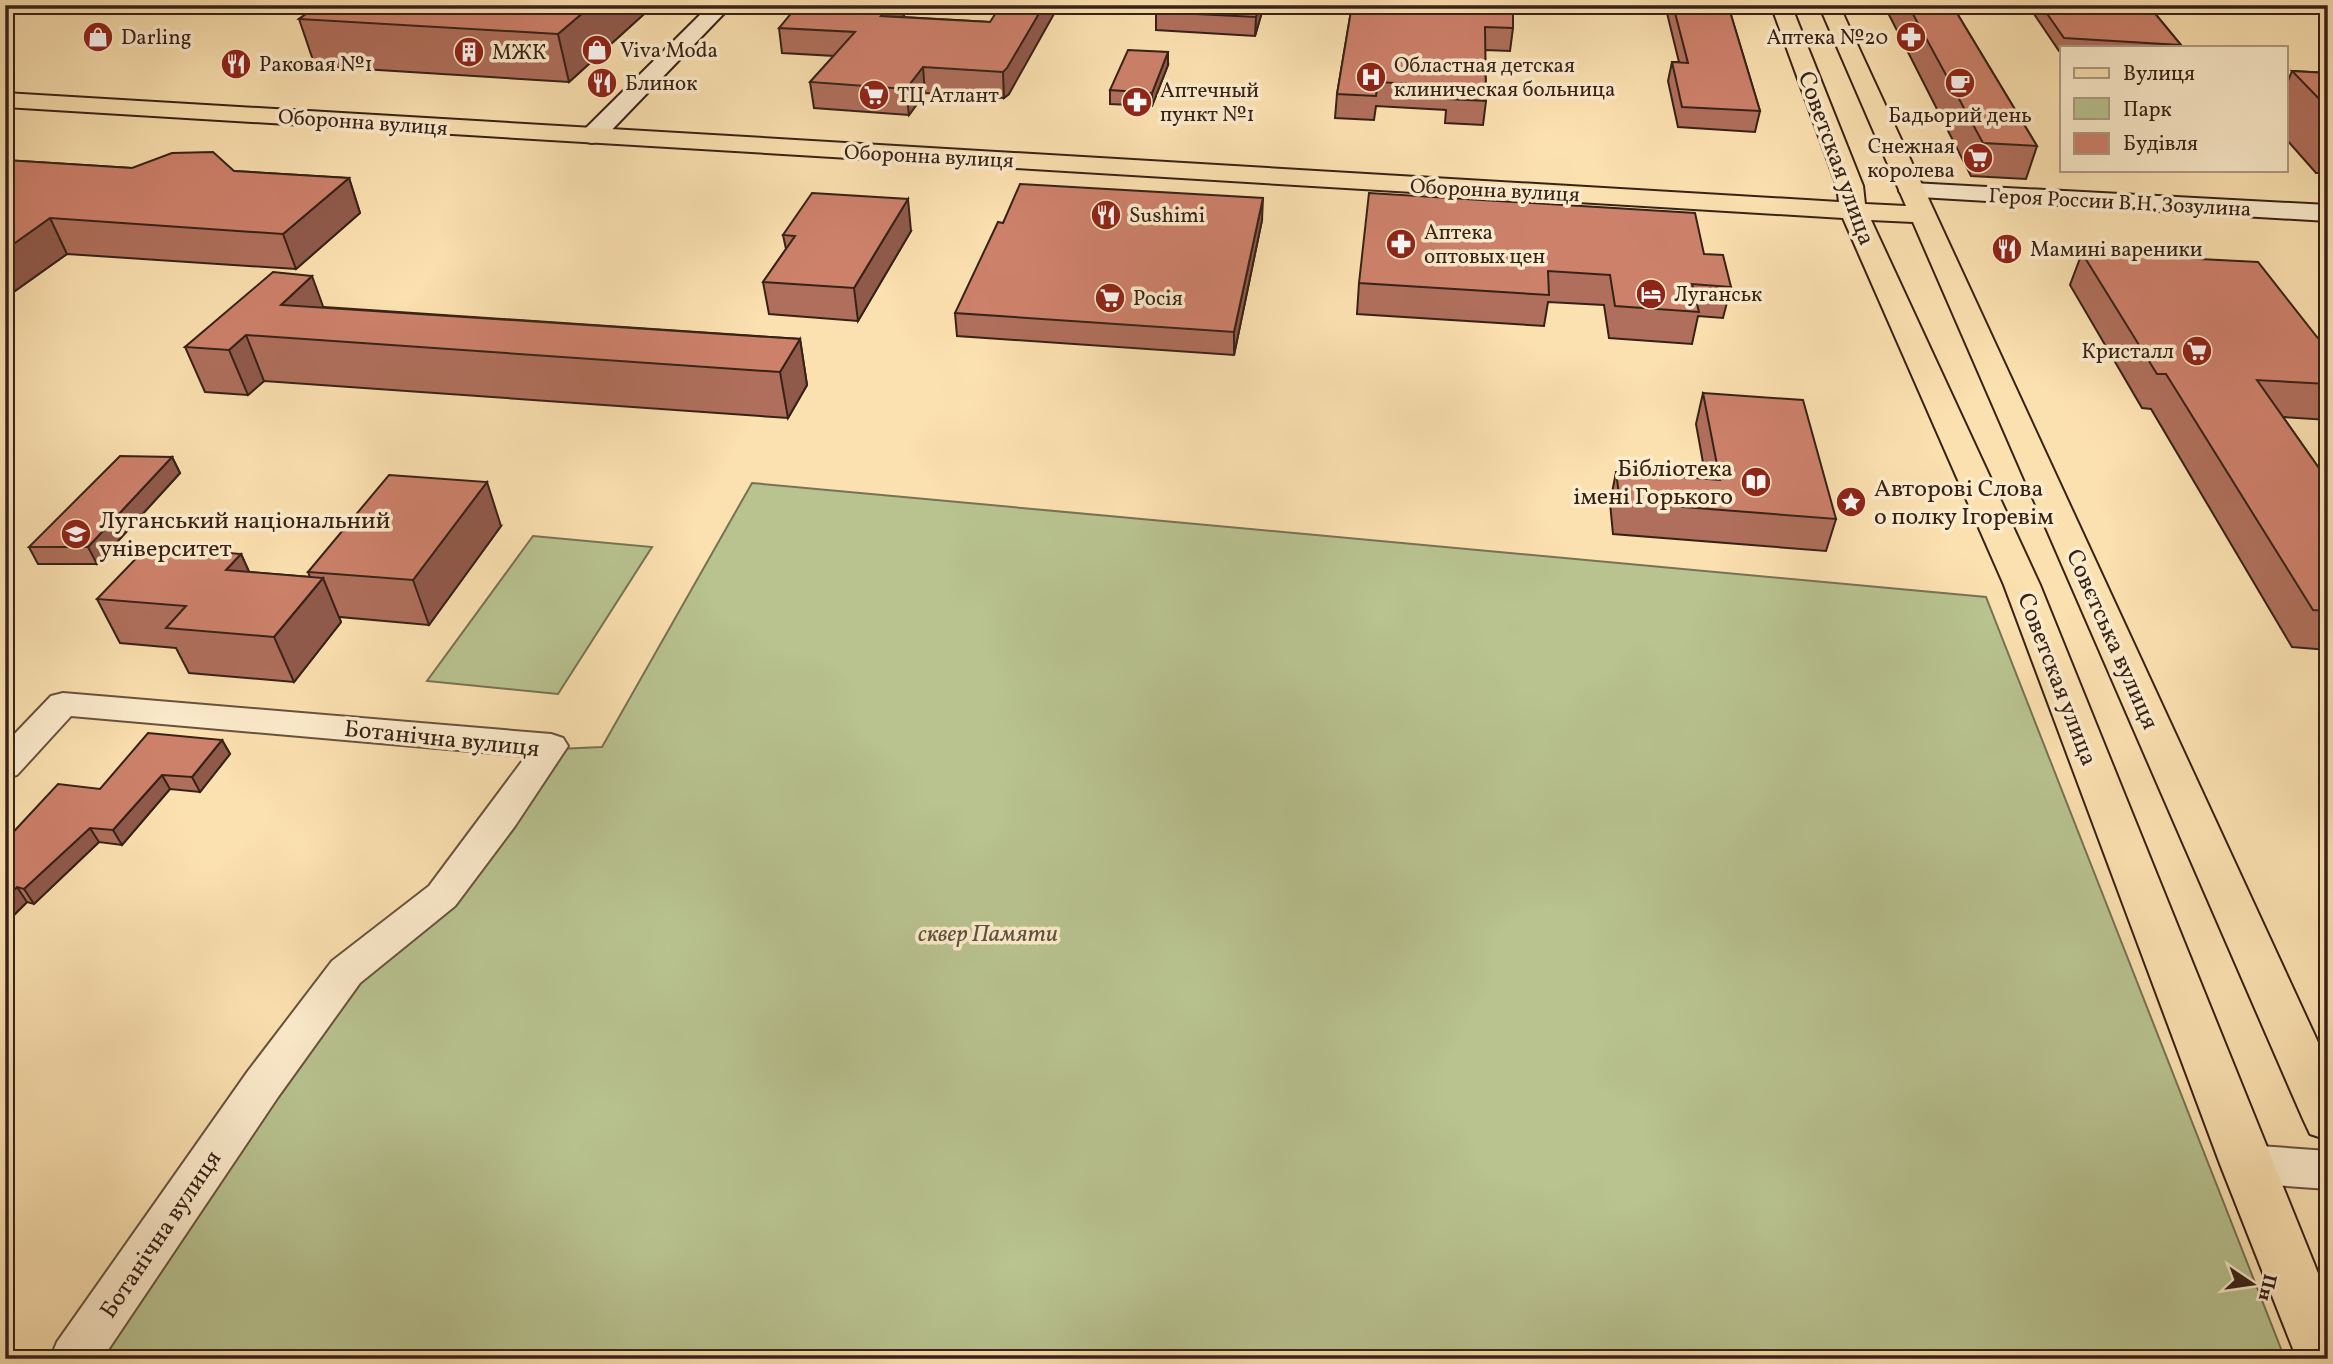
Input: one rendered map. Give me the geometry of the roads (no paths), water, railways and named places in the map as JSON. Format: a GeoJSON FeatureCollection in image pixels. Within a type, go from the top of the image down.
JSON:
{"type":"FeatureCollection","features":[{"type":"Feature","properties":{"kind":"main road"},"geometry":{"type":"LineString","coordinates":[[592,136],[722,5]]}},
{"type":"Feature","properties":{"kind":"main road","name":"Советская улица"},"geometry":{"type":"LineString","coordinates":[[1781,5],[1842,193],[2022,585],[2246,1164],[2325,1359]]}},
{"type":"Feature","properties":{"kind":"main road","name":"Совєтська вулиця"},"geometry":{"type":"LineString","coordinates":[[1829,5],[2328,1119]]}},
{"type":"Feature","properties":{"kind":"main road","name":"Оборонна вулиця"},"geometry":{"type":"LineString","coordinates":[[5,78],[1300,155]]}},
{"type":"Feature","properties":{"kind":"main road","name":"Оборонна вулиця"},"geometry":{"type":"LineString","coordinates":[[5,100],[592,136],[1842,193],[1918,203]]}},
{"type":"Feature","properties":{"kind":"main road","name":"Героя России В.Н. Зозулина"},"geometry":{"type":"LineString","coordinates":[[1918,203],[2328,212]]}},
{"type":"Feature","properties":{"kind":"main road","name":"Героя России В.Н. Зозулина"},"geometry":{"type":"LineString","coordinates":[[1918,203],[2328,238]]}},
{"type":"Feature","properties":{"kind":"street","name":"Ботанічна вулиця"},"geometry":{"type":"LineString","coordinates":[[5,766],[63,704],[551,746],[442,896],[346,972],[263,1084],[74,1359]]}},
{"type":"Feature","properties":{"kind":"street"},"geometry":{"type":"LineString","coordinates":[[2246,1164],[2328,1170]]}},
{"type":"Feature","properties":{"kind":"place","name":"Darling"},"geometry":{"type":"Point","coordinates":[98,37]}},
{"type":"Feature","properties":{"kind":"place","name":"Аптека №20"},"geometry":{"type":"Point","coordinates":[1911,37]}},
{"type":"Feature","properties":{"kind":"place","name":"Viva Moda"},"geometry":{"type":"Point","coordinates":[597,50]}},
{"type":"Feature","properties":{"kind":"place","name":"МЖК"},"geometry":{"type":"Point","coordinates":[469,52]}},
{"type":"Feature","properties":{"kind":"place","name":"Раковая №1"},"geometry":{"type":"Point","coordinates":[236,64]}},
{"type":"Feature","properties":{"kind":"place","name":"Областная детская клиническая больница"},"geometry":{"type":"Point","coordinates":[1371,77]}},
{"type":"Feature","properties":{"kind":"place","name":"Блинок"},"geometry":{"type":"Point","coordinates":[602,83]}},
{"type":"Feature","properties":{"kind":"place","name":"Бадьорий день"},"geometry":{"type":"Point","coordinates":[1960,83]}},
{"type":"Feature","properties":{"kind":"place","name":"ТЦ Атлант"},"geometry":{"type":"Point","coordinates":[874,95]}},
{"type":"Feature","properties":{"kind":"place","name":"Аптечный пункт №1"},"geometry":{"type":"Point","coordinates":[1137,102]}},
{"type":"Feature","properties":{"kind":"place","name":"Снежная королева"},"geometry":{"type":"Point","coordinates":[1978,158]}},
{"type":"Feature","properties":{"kind":"place","name":"Sushimi"},"geometry":{"type":"Point","coordinates":[1106,215]}},
{"type":"Feature","properties":{"kind":"place","name":"Аптека оптовых цен"},"geometry":{"type":"Point","coordinates":[1401,244]}},
{"type":"Feature","properties":{"kind":"place","name":"Мамині вареники"},"geometry":{"type":"Point","coordinates":[2007,249]}},
{"type":"Feature","properties":{"kind":"place","name":"Луганськ"},"geometry":{"type":"Point","coordinates":[1651,294]}},
{"type":"Feature","properties":{"kind":"place","name":"Росія"},"geometry":{"type":"Point","coordinates":[1110,298]}},
{"type":"Feature","properties":{"kind":"place","name":"Кристалл"},"geometry":{"type":"Point","coordinates":[2197,351]}},
{"type":"Feature","properties":{"kind":"place","name":"Бібліотека імені Горького"},"geometry":{"type":"Point","coordinates":[1756,482]}},
{"type":"Feature","properties":{"kind":"place","name":"Авторові Слова о полку Ігоревім"},"geometry":{"type":"Point","coordinates":[1851,502]}},
{"type":"Feature","properties":{"kind":"place","name":"Луганський національний університет"},"geometry":{"type":"Point","coordinates":[76,534]}},
{"type":"Feature","properties":{"kind":"park label","name":"сквер Памяти"},"geometry":{"type":"Point","coordinates":[988,933]}}]}
